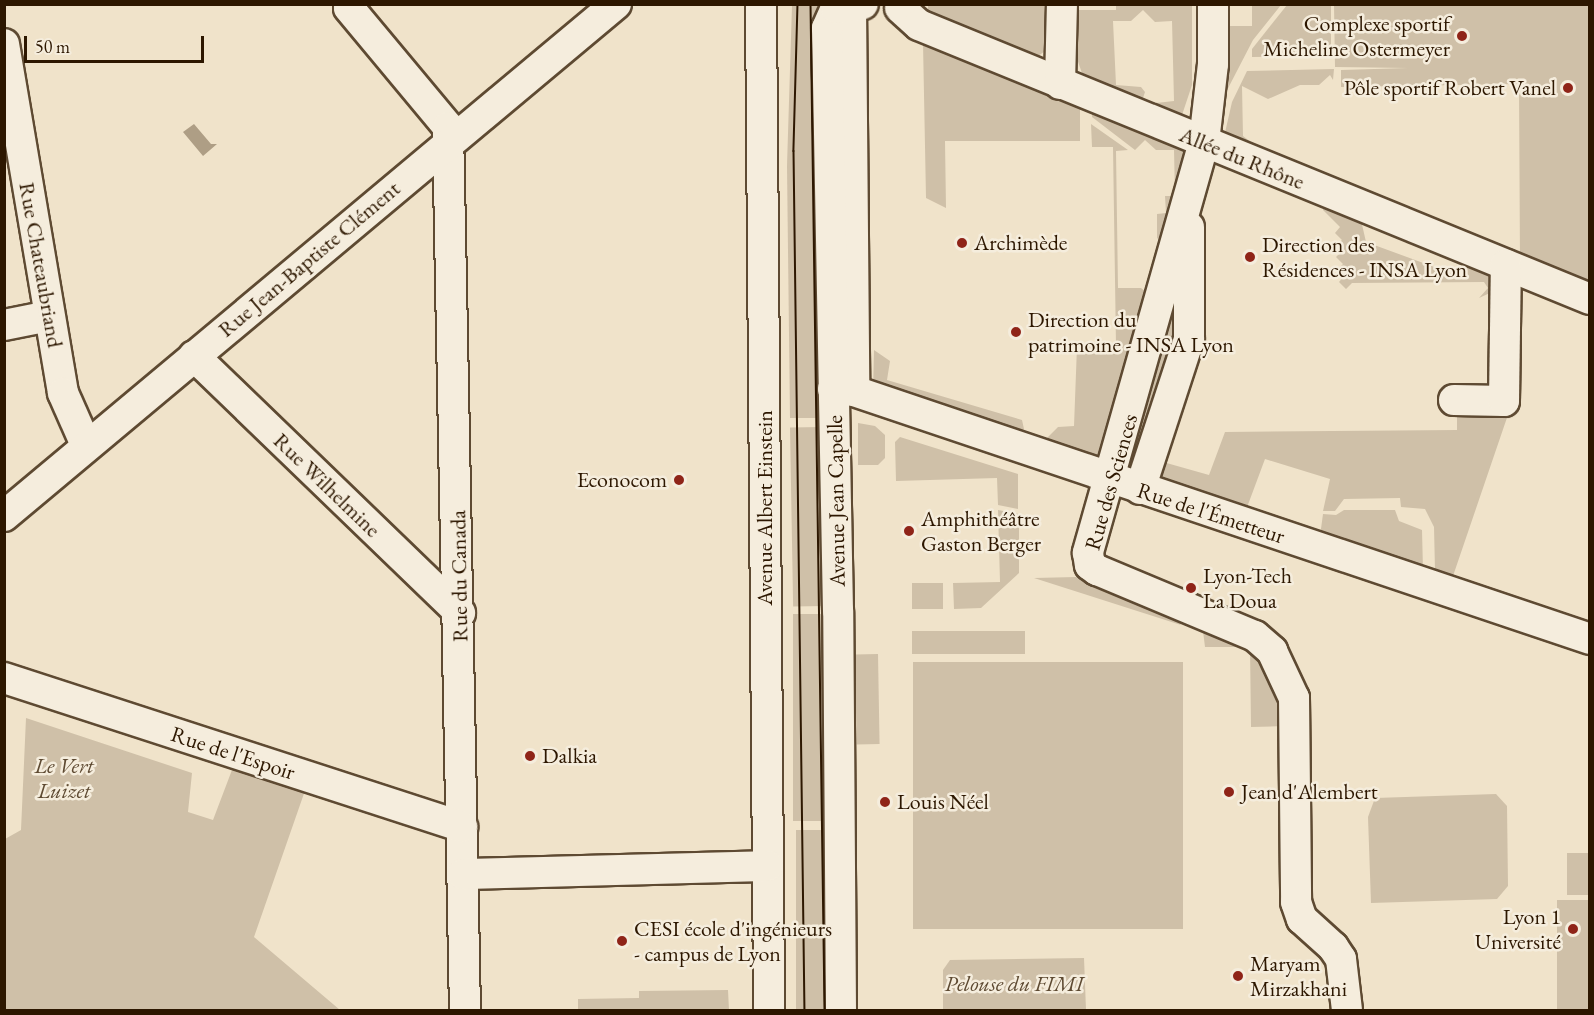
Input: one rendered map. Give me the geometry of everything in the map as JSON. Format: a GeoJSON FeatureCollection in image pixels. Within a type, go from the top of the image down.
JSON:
{"type":"FeatureCollection","features":[{"type":"Feature","properties":{"kind":"street"},"geometry":{"type":"LineString","coordinates":[[351,4],[349,8],[448,127],[450,142]]}},
{"type":"Feature","properties":{"kind":"street","name":"Rue Jean-Baptiste Clément"},"geometry":{"type":"LineString","coordinates":[[4,516],[86,445],[616,4]]}},
{"type":"Feature","properties":{"kind":"street","name":"Avenue Albert Einstein"},"geometry":{"type":"LineString","coordinates":[[761,4],[769,1011]]}},
{"type":"Feature","properties":{"kind":"street"},"geometry":{"type":"LineString","coordinates":[[1060,84],[1062,4]]}},
{"type":"Feature","properties":{"kind":"street","name":"Rue des Sciences"},"geometry":{"type":"LineString","coordinates":[[1213,4],[1213,64],[1204,142],[1088,553],[1090,565],[1254,636],[1272,651],[1294,698],[1296,902],[1302,919],[1333,947],[1341,959],[1347,1011]]}},
{"type":"Feature","properties":{"kind":"street","name":"Avenue Jean Capelle"},"geometry":{"type":"LineString","coordinates":[[841,1011],[844,390],[827,28],[836,8],[856,5]]}},
{"type":"Feature","properties":{"kind":"street","name":"Allée du Rhône"},"geometry":{"type":"LineString","coordinates":[[897,6],[919,25],[1590,299]]}},
{"type":"Feature","properties":{"kind":"street","name":"Rue Chateaubriand"},"geometry":{"type":"LineString","coordinates":[[4,44],[63,393],[86,445]]}},
{"type":"Feature","properties":{"kind":"street","name":"Rue du Canada"},"geometry":{"type":"LineString","coordinates":[[450,142],[460,613],[465,1011]]}},
{"type":"Feature","properties":{"kind":"street"},"geometry":{"type":"LineString","coordinates":[[1140,489],[1190,339],[1189,194]]}},
{"type":"Feature","properties":{"kind":"street"},"geometry":{"type":"LineString","coordinates":[[1454,400],[1504,401],[1496,306],[1506,266]]}},
{"type":"Feature","properties":{"kind":"street"},"geometry":{"type":"LineString","coordinates":[[4,325],[49,316]]}},
{"type":"Feature","properties":{"kind":"street","name":"Rue Wilhelmine"},"geometry":{"type":"LineString","coordinates":[[194,356],[460,613]]}},
{"type":"Feature","properties":{"kind":"street","name":"Rue de l'Émetteur"},"geometry":{"type":"LineString","coordinates":[[844,390],[1590,639]]}},
{"type":"Feature","properties":{"kind":"street","name":"Rue de l'Espoir"},"geometry":{"type":"LineString","coordinates":[[4,678],[462,827]]}},
{"type":"Feature","properties":{"kind":"street"},"geometry":{"type":"LineString","coordinates":[[463,874],[768,866]]}},
{"type":"Feature","properties":{"kind":"green space"},"geometry":{"type":"Polygon","coordinates":[[[792,5],[817,5],[822,418],[790,418],[787,166],[792,5]]]}},
{"type":"Feature","properties":{"kind":"green space"},"geometry":{"type":"Polygon","coordinates":[[[928,5],[1055,5],[1052,46],[1034,59],[928,15],[928,5]]]}},
{"type":"Feature","properties":{"kind":"green space"},"geometry":{"type":"Polygon","coordinates":[[[1116,5],[1192,5],[1192,85],[1182,115],[1177,117],[1157,109],[1156,103],[1174,101],[1172,21],[1155,22],[1143,10],[1131,21],[1113,21],[1116,85],[1141,87],[1145,92],[1142,101],[1089,82],[1083,76],[1075,53],[1073,10],[1116,10],[1116,5]]]}},
{"type":"Feature","properties":{"kind":"green space"},"geometry":{"type":"Polygon","coordinates":[[[1252,5],[1281,5],[1253,40],[1223,98],[1226,26],[1252,26],[1252,5]]]}},
{"type":"Feature","properties":{"kind":"green space"},"geometry":{"type":"Polygon","coordinates":[[[1287,5],[1331,5],[1331,56],[1252,57],[1252,49],[1287,5]]]}},
{"type":"Feature","properties":{"kind":"green space"},"geometry":{"type":"Polygon","coordinates":[[[1334,5],[1589,5],[1589,292],[1520,263],[1519,84],[1341,87],[1341,70],[1408,68],[1335,67],[1334,5]]]}},
{"type":"Feature","properties":{"kind":"green space"},"geometry":{"type":"Polygon","coordinates":[[[923,43],[1080,106],[1080,141],[945,141],[946,208],[926,198],[923,43]]]}},
{"type":"Feature","properties":{"kind":"green space"},"geometry":{"type":"Polygon","coordinates":[[[1334,69],[1333,80],[1330,75],[1319,85],[1300,85],[1268,99],[1242,86],[1243,136],[1260,149],[1224,137],[1232,102],[1247,71],[1334,69]]]}},
{"type":"Feature","properties":{"kind":"green space"},"geometry":{"type":"Polygon","coordinates":[[[1092,110],[1186,150],[1186,157],[1163,240],[1157,238],[1157,214],[1166,213],[1165,196],[1175,196],[1174,150],[1156,150],[1145,140],[1135,150],[1092,117],[1092,110]]]}},
{"type":"Feature","properties":{"kind":"green space"},"geometry":{"type":"Polygon","coordinates":[[[1091,124],[1128,150],[1116,151],[1118,288],[1141,288],[1147,293],[1103,450],[1091,461],[1048,445],[1047,438],[1058,427],[1074,426],[1077,346],[1116,346],[1113,147],[1092,147],[1091,124]]]}},
{"type":"Feature","properties":{"kind":"green space"},"geometry":{"type":"Polygon","coordinates":[[[1323,205],[1361,220],[1366,242],[1467,279],[1465,262],[1489,271],[1492,292],[1479,298],[1488,288],[1484,282],[1352,283],[1346,289],[1339,282],[1344,276],[1337,270],[1343,264],[1336,257],[1342,251],[1336,245],[1342,240],[1335,233],[1340,227],[1323,210],[1323,205]]]}},
{"type":"Feature","properties":{"kind":"green space"},"geometry":{"type":"Polygon","coordinates":[[[1184,267],[1177,340],[1136,473],[1126,464],[1184,267]]]}},
{"type":"Feature","properties":{"kind":"green space"},"geometry":{"type":"Polygon","coordinates":[[[874,350],[890,361],[887,380],[1022,420],[1024,429],[1020,434],[873,391],[874,350]]]}},
{"type":"Feature","properties":{"kind":"green space"},"geometry":{"type":"Polygon","coordinates":[[[1457,403],[1512,403],[1453,576],[1435,571],[1434,527],[1425,509],[1401,507],[1400,498],[1344,499],[1335,511],[1323,511],[1330,479],[1265,459],[1246,510],[1152,489],[1163,462],[1209,475],[1225,432],[1457,430],[1457,403]]]}},
{"type":"Feature","properties":{"kind":"green space"},"geometry":{"type":"Polygon","coordinates":[[[858,423],[875,426],[885,435],[885,458],[878,465],[858,465],[858,423]]]}},
{"type":"Feature","properties":{"kind":"green space"},"geometry":{"type":"Polygon","coordinates":[[[822,427],[825,606],[793,607],[790,428],[822,427]]]}},
{"type":"Feature","properties":{"kind":"green space"},"geometry":{"type":"Polygon","coordinates":[[[900,437],[1018,474],[1018,509],[998,505],[997,478],[896,481],[895,442],[900,437]]]}},
{"type":"Feature","properties":{"kind":"green space"},"geometry":{"type":"Polygon","coordinates":[[[998,510],[1019,514],[1019,573],[981,608],[954,609],[953,583],[1000,582],[998,510]]]}},
{"type":"Feature","properties":{"kind":"green space"},"geometry":{"type":"Polygon","coordinates":[[[1344,510],[1395,510],[1399,521],[1422,530],[1423,570],[1320,536],[1323,514],[1336,515],[1344,510]]]}},
{"type":"Feature","properties":{"kind":"green space"},"geometry":{"type":"Polygon","coordinates":[[[1076,577],[1172,613],[1181,625],[1034,578],[1076,577]]]}},
{"type":"Feature","properties":{"kind":"green space"},"geometry":{"type":"Polygon","coordinates":[[[912,583],[943,583],[943,609],[912,609],[912,583]]]}},
{"type":"Feature","properties":{"kind":"green space"},"geometry":{"type":"Polygon","coordinates":[[[793,614],[825,614],[825,821],[793,821],[793,614]]]}},
{"type":"Feature","properties":{"kind":"green space"},"geometry":{"type":"Polygon","coordinates":[[[1207,627],[1246,641],[1271,666],[1285,726],[1251,727],[1250,647],[1205,647],[1203,631],[1207,627]]]}},
{"type":"Feature","properties":{"kind":"green space"},"geometry":{"type":"Polygon","coordinates":[[[912,631],[1025,631],[1025,654],[912,654],[912,631]]]}},
{"type":"Feature","properties":{"kind":"green space"},"geometry":{"type":"Polygon","coordinates":[[[855,654],[878,654],[880,744],[857,744],[855,654]]]}},
{"type":"Feature","properties":{"kind":"green space"},"geometry":{"type":"Polygon","coordinates":[[[913,662],[1183,662],[1183,929],[913,929],[913,662]]]}},
{"type":"Feature","properties":{"kind":"green space","name":"Le Vert Luizet"},"geometry":{"type":"Polygon","coordinates":[[[26,718],[192,773],[188,812],[213,820],[235,762],[308,782],[254,937],[340,1010],[5,1010],[5,839],[21,830],[26,718]]]}},
{"type":"Feature","properties":{"kind":"green space"},"geometry":{"type":"Polygon","coordinates":[[[1496,794],[1507,806],[1508,886],[1497,899],[1371,903],[1368,817],[1375,798],[1496,794]]]}},
{"type":"Feature","properties":{"kind":"green space"},"geometry":{"type":"Polygon","coordinates":[[[796,830],[827,830],[827,1010],[796,1010],[796,830]]]}},
{"type":"Feature","properties":{"kind":"green space"},"geometry":{"type":"Polygon","coordinates":[[[1567,853],[1589,853],[1589,895],[1567,895],[1567,853]]]}},
{"type":"Feature","properties":{"kind":"green space","name":"Lyon 1 Université"},"geometry":{"type":"Polygon","coordinates":[[[1557,900],[1589,900],[1589,1010],[1557,1010],[1557,900]]]}},
{"type":"Feature","properties":{"kind":"green space","name":"Pelouse du FIMI"},"geometry":{"type":"Polygon","coordinates":[[[1084,958],[1086,1010],[943,1010],[943,970],[950,960],[1084,958]]]}},
{"type":"Feature","properties":{"kind":"green space"},"geometry":{"type":"Polygon","coordinates":[[[728,990],[729,1010],[578,1010],[578,999],[639,998],[639,991],[728,990]]]}},
{"type":"Feature","properties":{"kind":"shaded area"},"geometry":{"type":"Polygon","coordinates":[[[194,124],[211,144],[217,144],[203,156],[183,132],[194,124]]]}},
{"type":"Feature","properties":{"kind":"tram line"},"geometry":{"type":"LineString","coordinates":[[798,4],[794,151],[805,1010]]}},
{"type":"Feature","properties":{"kind":"tram line"},"geometry":{"type":"LineString","coordinates":[[811,4],[825,1010]]}},
{"type":"Feature","properties":{"kind":"place","name":"Complexe sportif Micheline Ostermeyer"},"geometry":{"type":"Point","coordinates":[1462,36]}},
{"type":"Feature","properties":{"kind":"place","name":"Pôle sportif Robert Vanel"},"geometry":{"type":"Point","coordinates":[1568,88]}},
{"type":"Feature","properties":{"kind":"place","name":"Archimède"},"geometry":{"type":"Point","coordinates":[962,243]}},
{"type":"Feature","properties":{"kind":"place","name":"Direction des Résidences - INSA Lyon"},"geometry":{"type":"Point","coordinates":[1250,257]}},
{"type":"Feature","properties":{"kind":"place","name":"Direction du patrimoine - INSA Lyon"},"geometry":{"type":"Point","coordinates":[1016,332]}},
{"type":"Feature","properties":{"kind":"place","name":"Econocom"},"geometry":{"type":"Point","coordinates":[679,480]}},
{"type":"Feature","properties":{"kind":"place","name":"Amphithéâtre Gaston Berger"},"geometry":{"type":"Point","coordinates":[909,531]}},
{"type":"Feature","properties":{"kind":"place","name":"Lyon-Tech La Doua"},"geometry":{"type":"Point","coordinates":[1191,588]}},
{"type":"Feature","properties":{"kind":"place","name":"Dalkia"},"geometry":{"type":"Point","coordinates":[530,756]}},
{"type":"Feature","properties":{"kind":"place","name":"Jean d'Alembert"},"geometry":{"type":"Point","coordinates":[1229,792]}},
{"type":"Feature","properties":{"kind":"place","name":"Louis Néel"},"geometry":{"type":"Point","coordinates":[885,802]}},
{"type":"Feature","properties":{"kind":"place","name":"Lyon 1 Université"},"geometry":{"type":"Point","coordinates":[1573,929]}},
{"type":"Feature","properties":{"kind":"place","name":"CESI école d'ingénieurs - campus de Lyon"},"geometry":{"type":"Point","coordinates":[622,941]}},
{"type":"Feature","properties":{"kind":"place","name":"Maryam Mirzakhani"},"geometry":{"type":"Point","coordinates":[1238,976]}}]}
